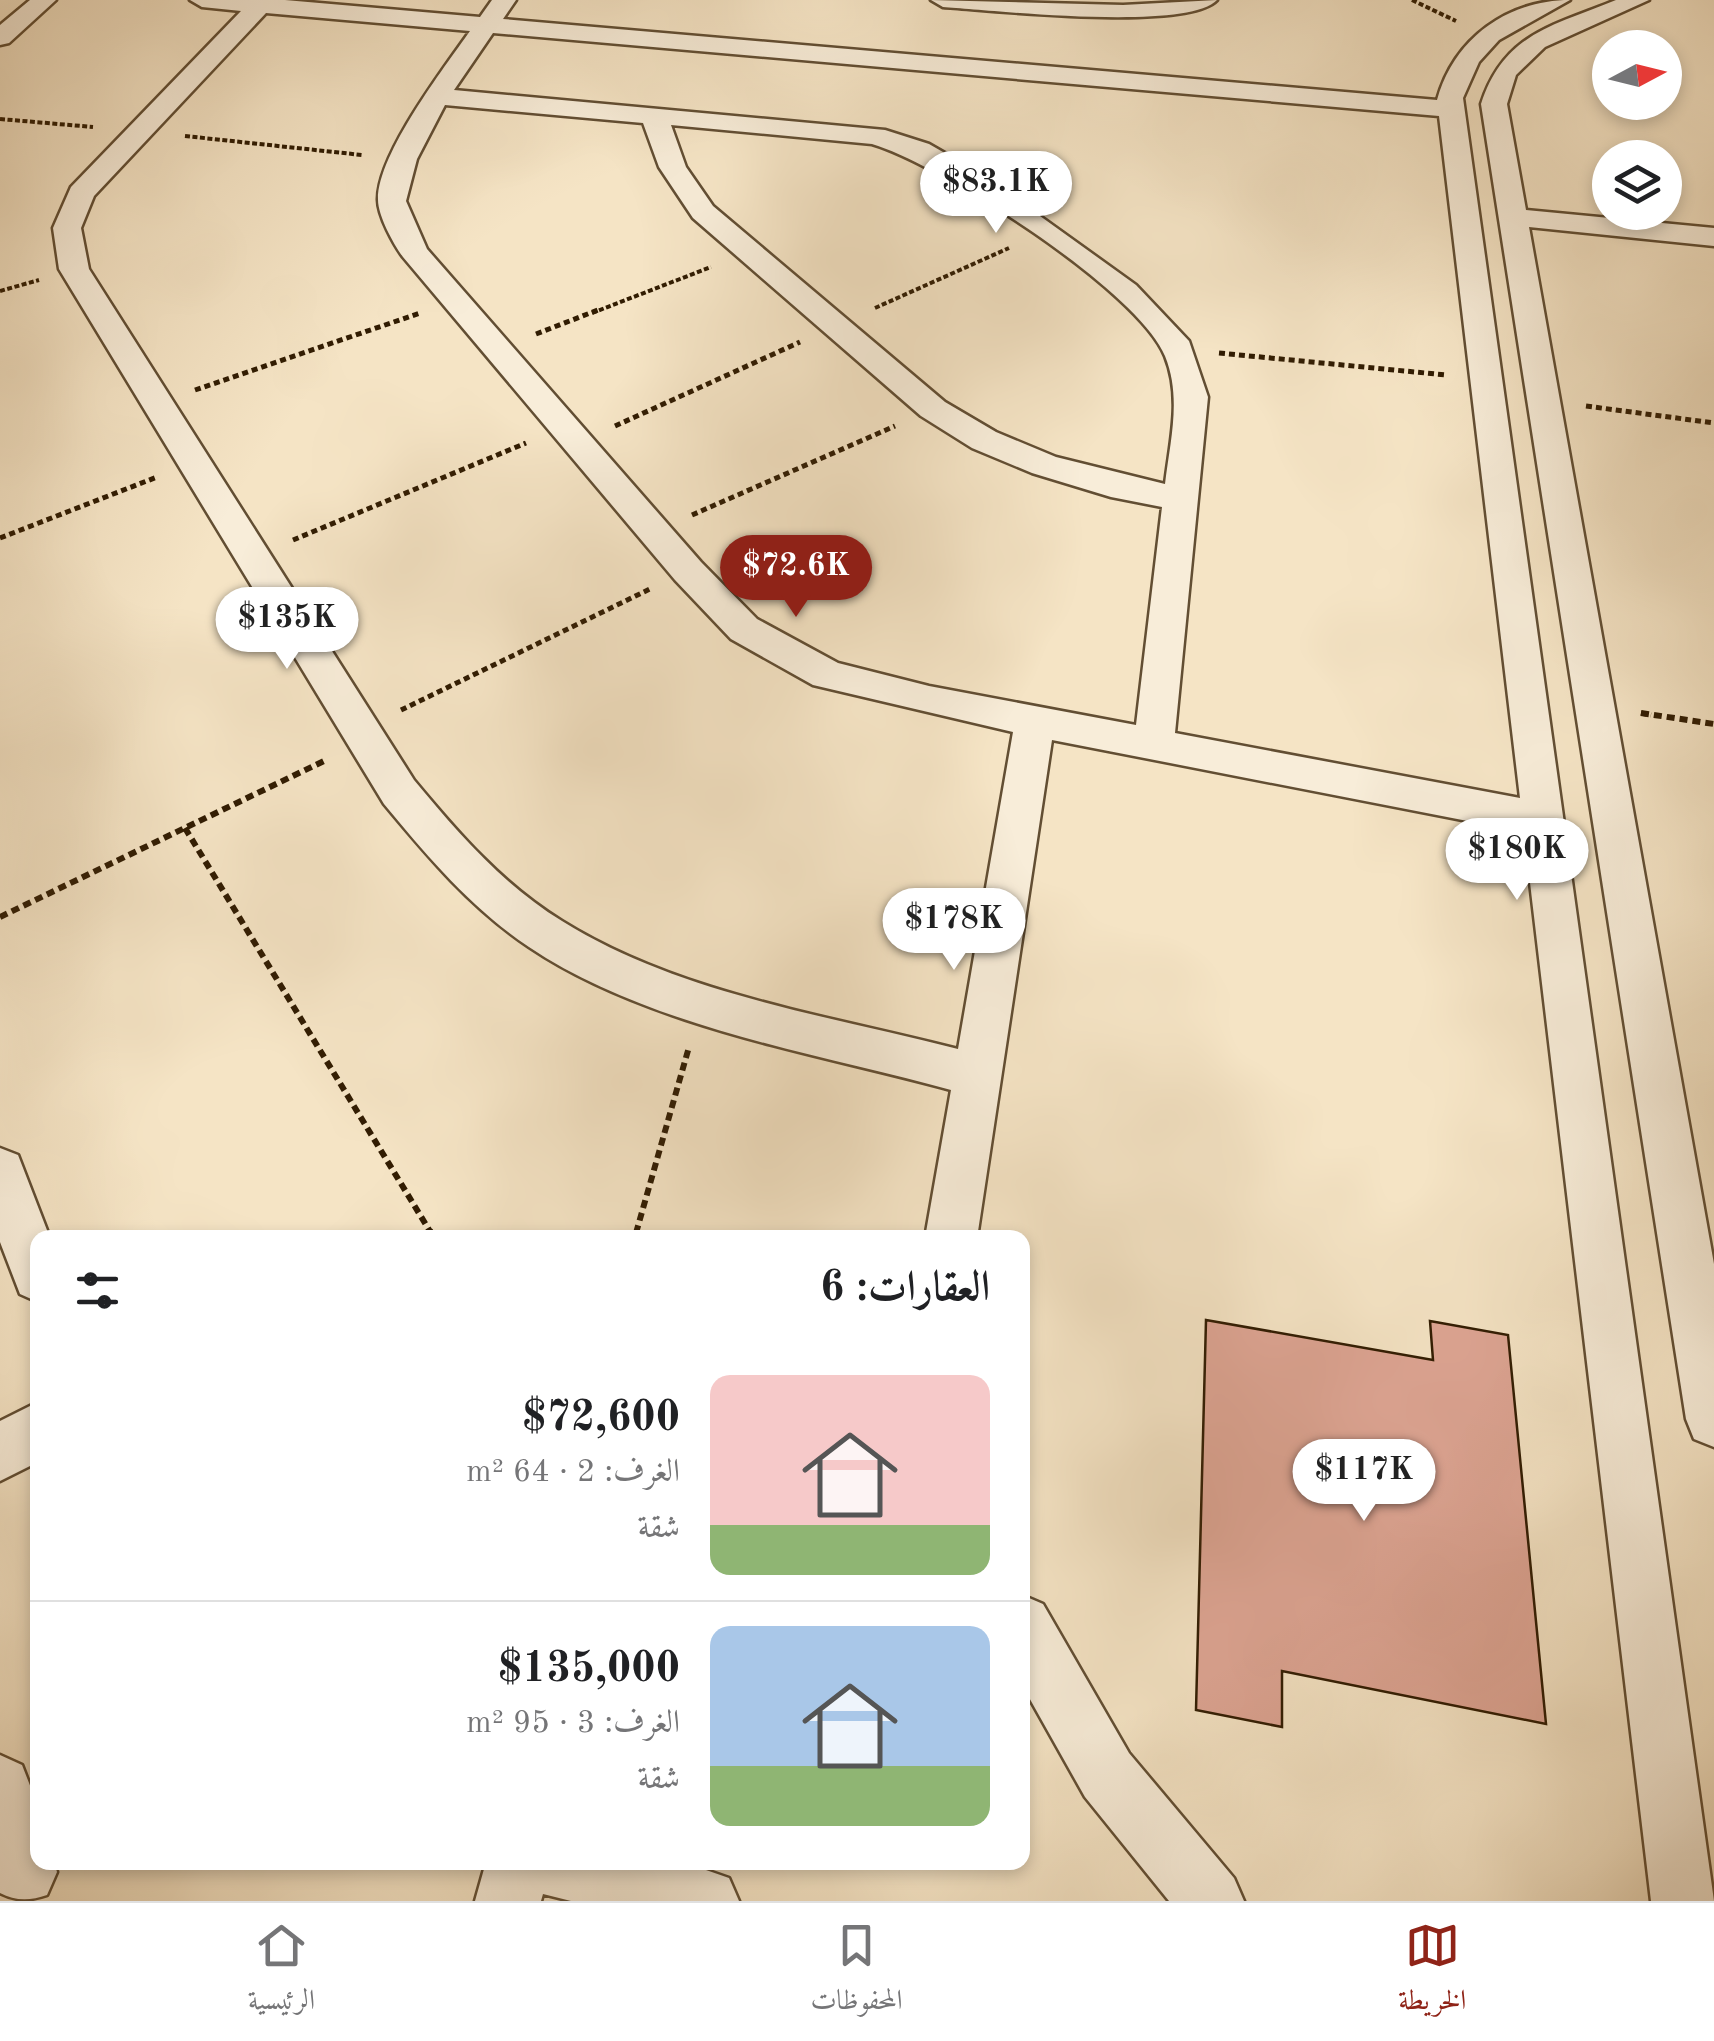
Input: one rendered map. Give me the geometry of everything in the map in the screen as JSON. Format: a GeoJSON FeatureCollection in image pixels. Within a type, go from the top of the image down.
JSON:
{"type":"FeatureCollection","features":[{"type":"Feature","properties":{"kind":"street"},"geometry":{"type":"LineString","coordinates":[[0,6],[7,0]]}},
{"type":"Feature","properties":{"kind":"street"},"geometry":{"type":"LineString","coordinates":[[0,38],[44,0]]}},
{"type":"Feature","properties":{"kind":"street"},"geometry":{"type":"LineString","coordinates":[[202,0],[495,14],[1452,109]]}},
{"type":"Feature","properties":{"kind":"street"},"geometry":{"type":"LineString","coordinates":[[943,0],[1123,12],[1205,0]]}},
{"type":"Feature","properties":{"kind":"street"},"geometry":{"type":"LineString","coordinates":[[1558,0],[1487,35],[1462,62],[1450,98],[1684,1901]]}},
{"type":"Feature","properties":{"kind":"street"},"geometry":{"type":"LineString","coordinates":[[1636,0],[1536,42],[1504,72],[1494,104],[1595,706],[1705,1314],[1714,1419]]}},
{"type":"Feature","properties":{"kind":"street"},"geometry":{"type":"LineString","coordinates":[[263,3],[81,193],[67,228],[74,270],[256,556],[399,792],[460,866],[544,934],[651,989],[974,1075]]}},
{"type":"Feature","properties":{"kind":"street"},"geometry":{"type":"LineString","coordinates":[[495,14],[437,96],[402,159],[392,202],[413,251],[454,302],[688,571],[744,629],[827,674],[1035,721],[1544,819]]}},
{"type":"Feature","properties":{"kind":"street"},"geometry":{"type":"LineString","coordinates":[[437,96],[875,136],[918,149],[953,168],[1138,301],[1166,330],[1177,349],[1192,397],[1154,744]]}},
{"type":"Feature","properties":{"kind":"street"},"geometry":{"type":"LineString","coordinates":[[655,116],[662,149],[679,182],[703,212],[933,409],[984,440],[1044,465],[1111,486],[1182,499]]}},
{"type":"Feature","properties":{"kind":"street"},"geometry":{"type":"LineString","coordinates":[[1514,217],[1714,237]]}},
{"type":"Feature","properties":{"kind":"street"},"geometry":{"type":"LineString","coordinates":[[952,1230],[974,1075],[1035,721]]}},
{"type":"Feature","properties":{"kind":"street"},"geometry":{"type":"LineString","coordinates":[[0,1172],[30,1254]]}},
{"type":"Feature","properties":{"kind":"street"},"geometry":{"type":"LineString","coordinates":[[0,1453],[30,1435]]}},
{"type":"Feature","properties":{"kind":"street"},"geometry":{"type":"LineString","coordinates":[[1030,1639],[1108,1775],[1212,1901]]}},
{"type":"Feature","properties":{"kind":"street"},"geometry":{"type":"LineString","coordinates":[[0,1787],[24,1873]]}},
{"type":"Feature","properties":{"kind":"street"},"geometry":{"type":"LineString","coordinates":[[508,1901],[517,1870]]}},
{"type":"Feature","properties":{"kind":"street"},"geometry":{"type":"LineString","coordinates":[[577,1870],[706,1901]]}},
{"type":"Feature","properties":{"kind":"path"},"geometry":{"type":"LineString","coordinates":[[1412,0],[1487,35]]}},
{"type":"Feature","properties":{"kind":"path"},"geometry":{"type":"LineString","coordinates":[[0,119],[402,159]]}},
{"type":"Feature","properties":{"kind":"path"},"geometry":{"type":"LineString","coordinates":[[497,348],[751,252]]}},
{"type":"Feature","properties":{"kind":"path"},"geometry":{"type":"LineString","coordinates":[[158,402],[454,302]]}},
{"type":"Feature","properties":{"kind":"path"},"geometry":{"type":"LineString","coordinates":[[1177,349],[1487,379]]}},
{"type":"Feature","properties":{"kind":"path"},"geometry":{"type":"LineString","coordinates":[[1544,400],[1714,424]]}},
{"type":"Feature","properties":{"kind":"path"},"geometry":{"type":"LineString","coordinates":[[654,532],[933,409]]}},
{"type":"Feature","properties":{"kind":"path"},"geometry":{"type":"LineString","coordinates":[[256,556],[564,427]]}},
{"type":"Feature","properties":{"kind":"path"},"geometry":{"type":"LineString","coordinates":[[0,538],[196,462]]}},
{"type":"Feature","properties":{"kind":"path"},"geometry":{"type":"LineString","coordinates":[[0,917],[185,828],[688,571]]}},
{"type":"Feature","properties":{"kind":"path"},"geometry":{"type":"LineString","coordinates":[[1595,706],[1714,724]]}},
{"type":"Feature","properties":{"kind":"path"},"geometry":{"type":"LineString","coordinates":[[185,828],[429,1230]]}},
{"type":"Feature","properties":{"kind":"path"},"geometry":{"type":"LineString","coordinates":[[637,1230],[701,1002]]}},
{"type":"Feature","properties":{"kind":"building"},"geometry":{"type":"Polygon","coordinates":[[[1206,1320],[1433,1360],[1430,1321],[1508,1335],[1546,1724],[1282,1671],[1282,1727],[1196,1710],[1206,1320]]]}}]}
